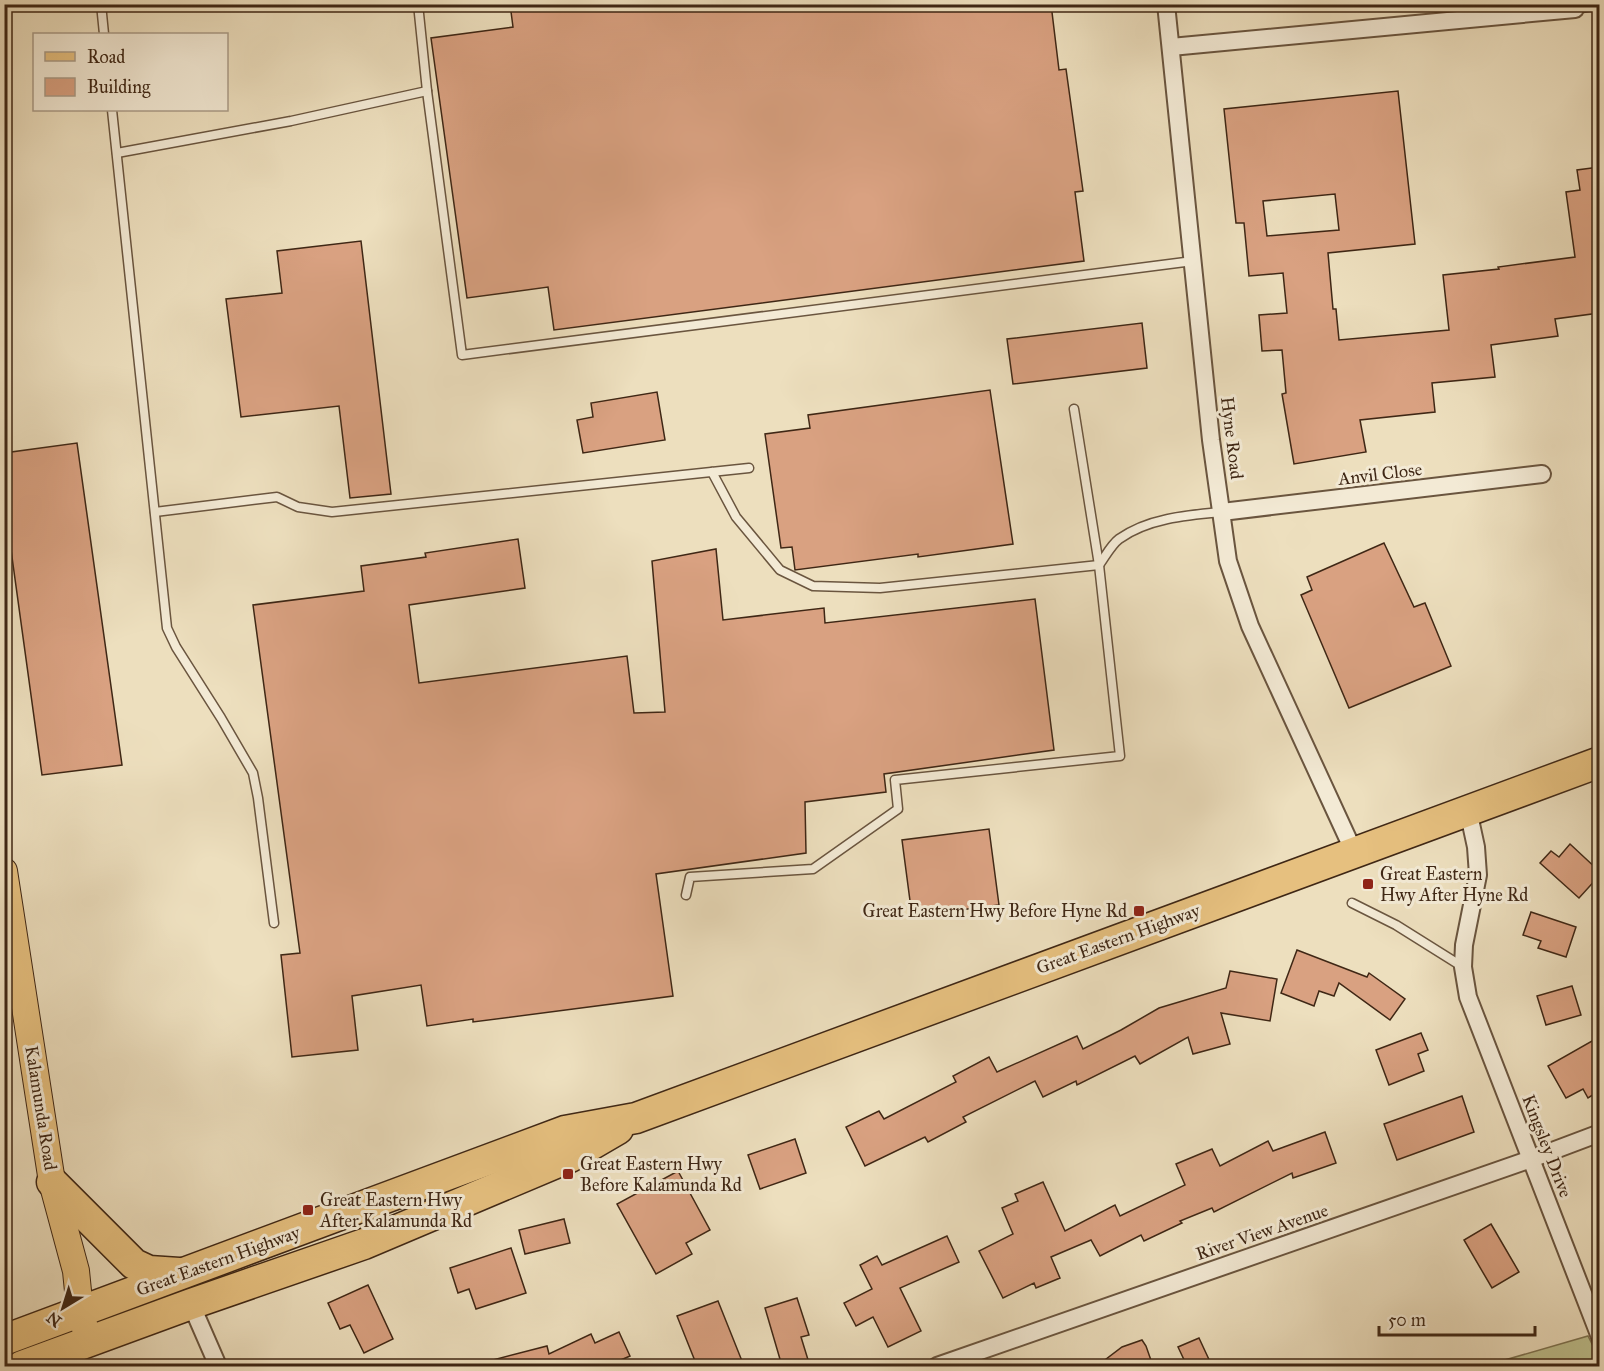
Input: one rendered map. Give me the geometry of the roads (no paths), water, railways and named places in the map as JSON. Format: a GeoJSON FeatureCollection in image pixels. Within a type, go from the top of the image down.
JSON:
{"type":"FeatureCollection","features":[{"type":"Feature","properties":{"kind":"highway","name":"Great Eastern Highway"},"geometry":{"type":"LineString","coordinates":[[4,1340],[565,1131],[636,1118],[1599,762]]}},
{"type":"Feature","properties":{"kind":"highway","name":"Great Eastern Highway"},"geometry":{"type":"LineString","coordinates":[[22,1366],[90,1341],[196,1313],[570,1157],[636,1118]]}},
{"type":"Feature","properties":{"kind":"highway"},"geometry":{"type":"LineString","coordinates":[[52,1182],[134,1264],[149,1271],[181,1273]]}},
{"type":"Feature","properties":{"kind":"main road","name":"Kalamunda Road"},"geometry":{"type":"LineString","coordinates":[[4,871],[52,1182],[76,1271],[80,1311],[90,1341]]}},
{"type":"Feature","properties":{"kind":"street","name":"Hyne Road"},"geometry":{"type":"LineString","coordinates":[[1166,4],[1211,440],[1228,561],[1250,626],[1354,852]]}},
{"type":"Feature","properties":{"kind":"street"},"geometry":{"type":"LineString","coordinates":[[1171,47],[1575,9]]}},
{"type":"Feature","properties":{"kind":"street","name":"Anvil Close"},"geometry":{"type":"LineString","coordinates":[[1222,512],[1542,474]]}},
{"type":"Feature","properties":{"kind":"street","name":"Kingsley Drive"},"geometry":{"type":"LineString","coordinates":[[1468,810],[1476,847],[1478,874],[1471,904],[1463,967],[1468,997],[1599,1337]]}},
{"type":"Feature","properties":{"kind":"street","name":"River View Avenue"},"geometry":{"type":"LineString","coordinates":[[937,1366],[1531,1159],[1599,1133]]}},
{"type":"Feature","properties":{"kind":"street"},"geometry":{"type":"LineString","coordinates":[[196,1313],[218,1366]]}},
{"type":"Feature","properties":{"kind":"lane"},"geometry":{"type":"LineString","coordinates":[[101,4],[104,33]]}},
{"type":"Feature","properties":{"kind":"lane"},"geometry":{"type":"LineString","coordinates":[[418,4],[427,91],[462,355],[1193,261]]}},
{"type":"Feature","properties":{"kind":"lane"},"geometry":{"type":"LineString","coordinates":[[1575,9],[1599,5]]}},
{"type":"Feature","properties":{"kind":"lane"},"geometry":{"type":"LineString","coordinates":[[117,153],[291,121],[427,91]]}},
{"type":"Feature","properties":{"kind":"lane"},"geometry":{"type":"LineString","coordinates":[[112,111],[167,628],[176,647],[253,773],[274,923]]}},
{"type":"Feature","properties":{"kind":"lane"},"geometry":{"type":"LineString","coordinates":[[686,895],[690,877],[813,869],[898,809],[895,780],[1120,756],[1099,565],[1074,409]]}},
{"type":"Feature","properties":{"kind":"lane"},"geometry":{"type":"LineString","coordinates":[[155,512],[277,497],[298,507],[333,512],[749,468]]}},
{"type":"Feature","properties":{"kind":"lane"},"geometry":{"type":"LineString","coordinates":[[712,472],[736,517],[780,570],[813,586],[880,588],[1099,565],[1118,539],[1146,525],[1182,516],[1222,512]]}},
{"type":"Feature","properties":{"kind":"lane"},"geometry":{"type":"LineString","coordinates":[[1352,903],[1396,925],[1463,967]]}},
{"type":"Feature","properties":{"kind":"place","name":"Great Eastern Hwy After Hyne Rd"},"geometry":{"type":"Point","coordinates":[1368,884]}},
{"type":"Feature","properties":{"kind":"place","name":"Great Eastern Hwy Before Hyne Rd"},"geometry":{"type":"Point","coordinates":[1139,911]}},
{"type":"Feature","properties":{"kind":"place","name":"Great Eastern Hwy Before Kalamunda Rd"},"geometry":{"type":"Point","coordinates":[568,1174]}},
{"type":"Feature","properties":{"kind":"place","name":"Great Eastern Hwy After Kalamunda Rd"},"geometry":{"type":"Point","coordinates":[308,1210]}}]}
